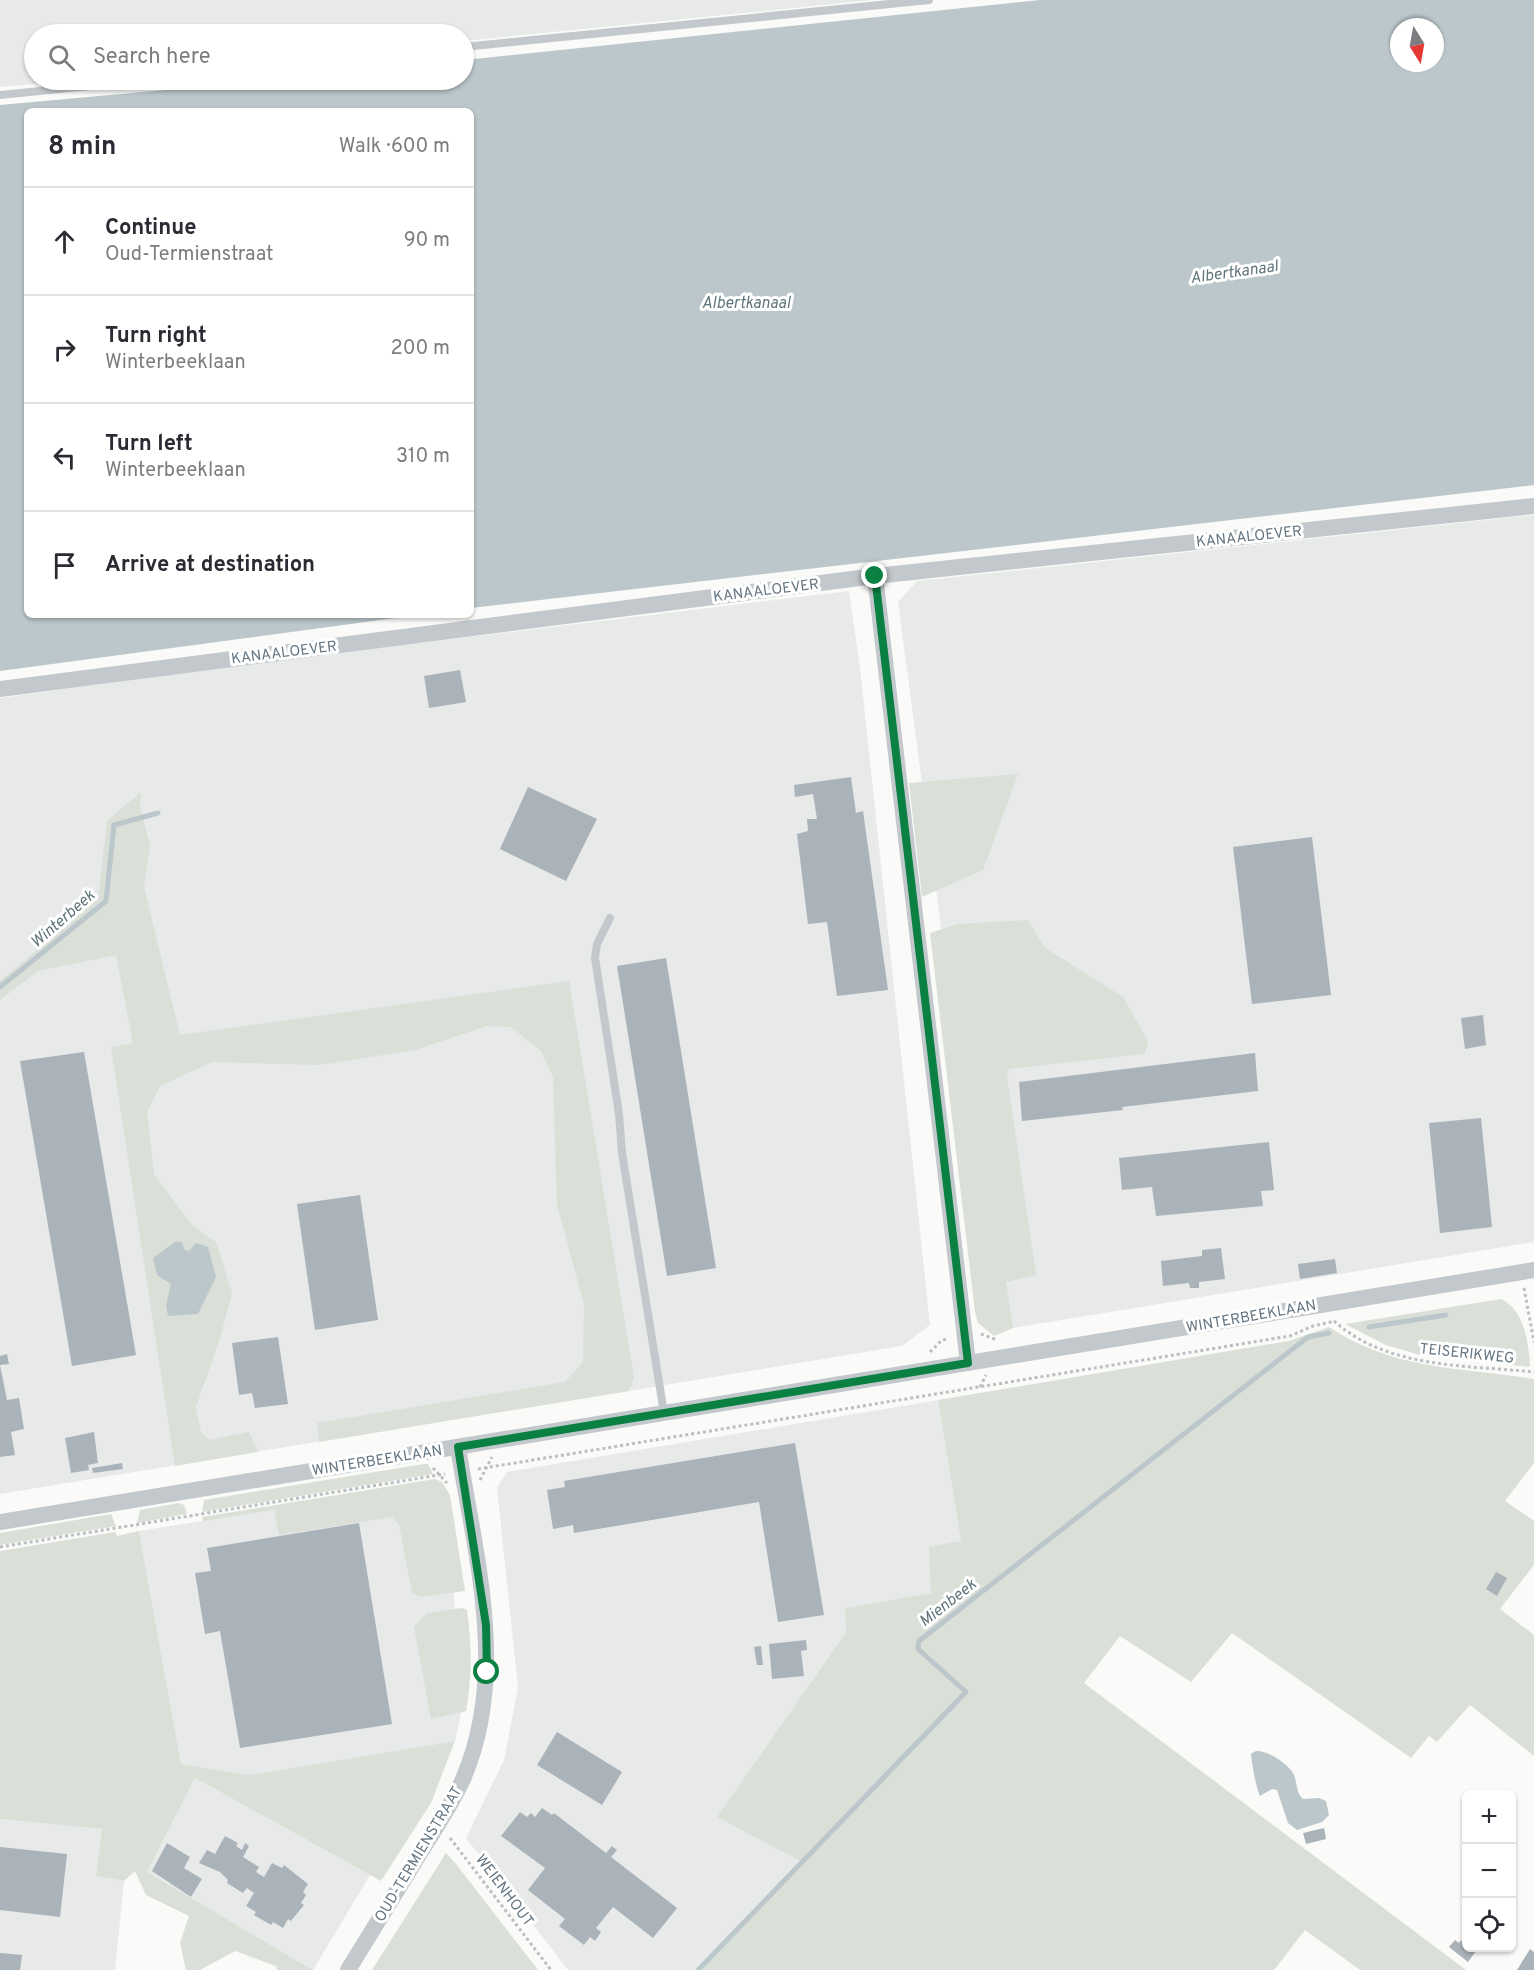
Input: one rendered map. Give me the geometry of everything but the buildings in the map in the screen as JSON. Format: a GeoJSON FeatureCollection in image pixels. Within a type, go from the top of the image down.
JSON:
{"type":"FeatureCollection","features":[{"type":"Feature","properties":{"kind":"street","name":"KANAALOEVER"},"geometry":{"type":"LineString","coordinates":[[0,689],[875,576],[1534,506]]}},
{"type":"Feature","properties":{"kind":"street"},"geometry":{"type":"LineString","coordinates":[[875,576],[968,1363]]}},
{"type":"Feature","properties":{"kind":"street","name":"WINTERBEEKLAAN"},"geometry":{"type":"LineString","coordinates":[[0,1522],[1528,1271]]}},
{"type":"Feature","properties":{"kind":"street","name":"OUD-TERMIENSTRAAT"},"geometry":{"type":"LineString","coordinates":[[348,1970],[436,1828],[463,1779],[479,1727],[487,1672],[486,1625],[458,1447]]}},
{"type":"Feature","properties":{"kind":"lane"},"geometry":{"type":"LineString","coordinates":[[474,46],[929,0]]}},
{"type":"Feature","properties":{"kind":"lane"},"geometry":{"type":"LineString","coordinates":[[0,95],[50,90]]}},
{"type":"Feature","properties":{"kind":"lane"},"geometry":{"type":"LineString","coordinates":[[610,918],[597,944],[595,958],[619,1114],[622,1153],[664,1413]]}},
{"type":"Feature","properties":{"kind":"path","name":"TEISERIKWEG"},"geometry":{"type":"LineString","coordinates":[[1528,1271],[1534,1342]]}},
{"type":"Feature","properties":{"kind":"path"},"geometry":{"type":"LineString","coordinates":[[477,1469],[1290,1336],[1313,1326],[1346,1320]]}},
{"type":"Feature","properties":{"kind":"path","name":"TEISERIKWEG"},"geometry":{"type":"LineString","coordinates":[[1334,1321],[1351,1336],[1380,1350],[1424,1362],[1534,1372]]}},
{"type":"Feature","properties":{"kind":"path"},"geometry":{"type":"LineString","coordinates":[[431,1462],[438,1475],[449,1485]]}},
{"type":"Feature","properties":{"kind":"path"},"geometry":{"type":"LineString","coordinates":[[0,1547],[450,1474]]}},
{"type":"Feature","properties":{"kind":"path","name":"WEIENHOUT"},"geometry":{"type":"LineString","coordinates":[[436,1828],[450,1837],[551,1970]]}},
{"type":"Feature","properties":{"kind":"shaded area"},"geometry":{"type":"Polygon","coordinates":[[[0,0],[874,0],[474,40],[474,24],[24,24],[24,85],[0,87],[0,0]]]}},
{"type":"Feature","properties":{"kind":"shaded area"},"geometry":{"type":"Polygon","coordinates":[[[1534,515],[1534,1242],[1013,1328],[998,1309],[942,934],[898,602],[917,581],[1534,515]]]}},
{"type":"Feature","properties":{"kind":"shaded area"},"geometry":{"type":"Polygon","coordinates":[[[849,591],[860,668],[930,1325],[902,1346],[0,1494],[0,698],[246,664],[849,591]]]}},
{"type":"Feature","properties":{"kind":"shaded area"},"geometry":{"type":"Polygon","coordinates":[[[1018,774],[983,870],[922,897],[909,783],[1018,774]]]}},
{"type":"Feature","properties":{"kind":"shaded area"},"geometry":{"type":"Polygon","coordinates":[[[141,792],[140,806],[150,846],[144,887],[180,1035],[569,981],[634,1378],[629,1391],[319,1442],[317,1423],[565,1382],[583,1362],[584,1304],[557,1205],[553,1077],[541,1051],[511,1027],[487,1026],[415,1050],[319,1065],[212,1062],[160,1086],[147,1112],[154,1174],[191,1224],[216,1242],[232,1293],[220,1338],[196,1407],[201,1432],[209,1440],[249,1432],[258,1452],[175,1466],[111,1047],[133,1043],[116,955],[38,971],[0,1000],[0,981],[98,899],[107,821],[141,792]],[[184,1249],[166,1305],[168,1315],[198,1313],[190,1251],[184,1249]]]}},
{"type":"Feature","properties":{"kind":"shaded area"},"geometry":{"type":"Polygon","coordinates":[[[1028,920],[1045,948],[1123,997],[1148,1041],[1145,1054],[1009,1069],[1007,1076],[1036,1275],[1006,1282],[1013,1328],[994,1336],[978,1323],[975,1312],[930,933],[958,924],[1028,920]]]}},
{"type":"Feature","properties":{"kind":"shaded area"},"geometry":{"type":"Polygon","coordinates":[[[1501,1299],[1516,1311],[1524,1329],[1530,1367],[1420,1355],[1386,1345],[1345,1324],[1501,1299]]]}},
{"type":"Feature","properties":{"kind":"shaded area"},"geometry":{"type":"Polygon","coordinates":[[[1329,1327],[1379,1352],[1404,1360],[1534,1379],[1534,1463],[1505,1501],[1534,1521],[1534,1565],[1500,1609],[1534,1635],[1534,1756],[1470,1705],[1437,1742],[1429,1736],[1411,1758],[1232,1633],[1191,1682],[1120,1636],[1084,1683],[1466,1970],[1360,1970],[1305,1930],[1274,1970],[701,1970],[804,1863],[717,1817],[846,1632],[845,1608],[931,1593],[929,1547],[961,1541],[938,1400],[1289,1341],[1329,1327]]]}},
{"type":"Feature","properties":{"kind":"shaded area"},"geometry":{"type":"Polygon","coordinates":[[[938,1400],[961,1541],[931,1593],[845,1608],[846,1632],[717,1817],[801,1860],[694,1970],[568,1970],[466,1838],[504,1760],[518,1688],[497,1488],[507,1472],[938,1400]]]}},
{"type":"Feature","properties":{"kind":"shaded area"},"geometry":{"type":"Polygon","coordinates":[[[428,1464],[433,1474],[202,1512],[204,1500],[428,1464]]]}},
{"type":"Feature","properties":{"kind":"shaded area"},"geometry":{"type":"Polygon","coordinates":[[[435,1479],[442,1482],[450,1495],[465,1591],[420,1597],[412,1593],[399,1525],[392,1517],[279,1535],[274,1510],[203,1521],[202,1517],[435,1479]]]}},
{"type":"Feature","properties":{"kind":"shaded area"},"geometry":{"type":"Polygon","coordinates":[[[435,1484],[450,1543],[462,1709],[455,1741],[249,1775],[181,1764],[139,1531],[435,1484]]]}},
{"type":"Feature","properties":{"kind":"shaded area"},"geometry":{"type":"Polygon","coordinates":[[[179,1503],[184,1505],[187,1514],[137,1523],[140,1510],[179,1503]]]}},
{"type":"Feature","properties":{"kind":"shaded area"},"geometry":{"type":"Polygon","coordinates":[[[111,1514],[116,1526],[0,1545],[0,1533],[111,1514]]]}},
{"type":"Feature","properties":{"kind":"shaded area"},"geometry":{"type":"Polygon","coordinates":[[[139,1531],[181,1764],[249,1775],[455,1741],[431,1803],[381,1881],[195,1778],[147,1872],[313,1970],[277,1970],[276,1966],[235,1951],[200,1970],[186,1970],[180,1943],[189,1916],[146,1895],[135,1871],[124,1881],[96,1876],[102,1829],[0,1819],[0,1551],[115,1532],[117,1536],[139,1531]]]}},
{"type":"Feature","properties":{"kind":"shaded area"},"geometry":{"type":"Polygon","coordinates":[[[462,1608],[467,1610],[470,1636],[470,1673],[466,1711],[431,1719],[414,1627],[427,1613],[462,1608]]]}},
{"type":"Feature","properties":{"kind":"shaded area"},"geometry":{"type":"Polygon","coordinates":[[[195,1778],[370,1875],[313,1970],[147,1872],[195,1778]]]}},
{"type":"Feature","properties":{"kind":"shaded area"},"geometry":{"type":"Polygon","coordinates":[[[0,1819],[103,1829],[96,1876],[124,1881],[115,1970],[0,1970],[0,1819]]]}},
{"type":"Feature","properties":{"kind":"shaded area"},"geometry":{"type":"Polygon","coordinates":[[[446,1853],[456,1864],[538,1970],[372,1970],[446,1853]]]}},
{"type":"Feature","properties":{"kind":"water","name":"Albertkanaal"},"geometry":{"type":"Polygon","coordinates":[[[1040,0],[1534,0],[1534,485],[474,608],[474,108],[24,108],[24,618],[396,618],[0,671],[0,105],[166,90],[474,90],[474,59],[1040,0]]]}},
{"type":"Feature","properties":{"kind":"water"},"geometry":{"type":"Polygon","coordinates":[[[175,1242],[182,1242],[184,1249],[189,1251],[196,1243],[208,1247],[216,1277],[198,1314],[168,1316],[166,1305],[171,1284],[157,1275],[153,1258],[175,1242]]]}},
{"type":"Feature","properties":{"kind":"water"},"geometry":{"type":"Polygon","coordinates":[[[1256,1751],[1271,1755],[1286,1765],[1293,1773],[1300,1796],[1303,1799],[1319,1798],[1326,1801],[1329,1815],[1322,1822],[1297,1830],[1288,1823],[1277,1790],[1272,1789],[1260,1796],[1251,1754],[1256,1751]]]}},
{"type":"Feature","properties":{"kind":"waterway","name":"Winterbeek"},"geometry":{"type":"LineString","coordinates":[[0,987],[106,901],[114,825],[158,813]]}},
{"type":"Feature","properties":{"kind":"waterway","name":"Mienbeek"},"geometry":{"type":"LineString","coordinates":[[1369,1327],[1446,1315]]}},
{"type":"Feature","properties":{"kind":"waterway","name":"Mienbeek"},"geometry":{"type":"LineString","coordinates":[[698,1970],[966,1692],[918,1649],[919,1641],[1308,1337],[1329,1333]]}},
{"type":"Feature","properties":{"kind":"route"},"geometry":{"type":"LineString","coordinates":[[487,1672],[486,1625],[458,1447],[968,1363],[875,576]]}}]}
